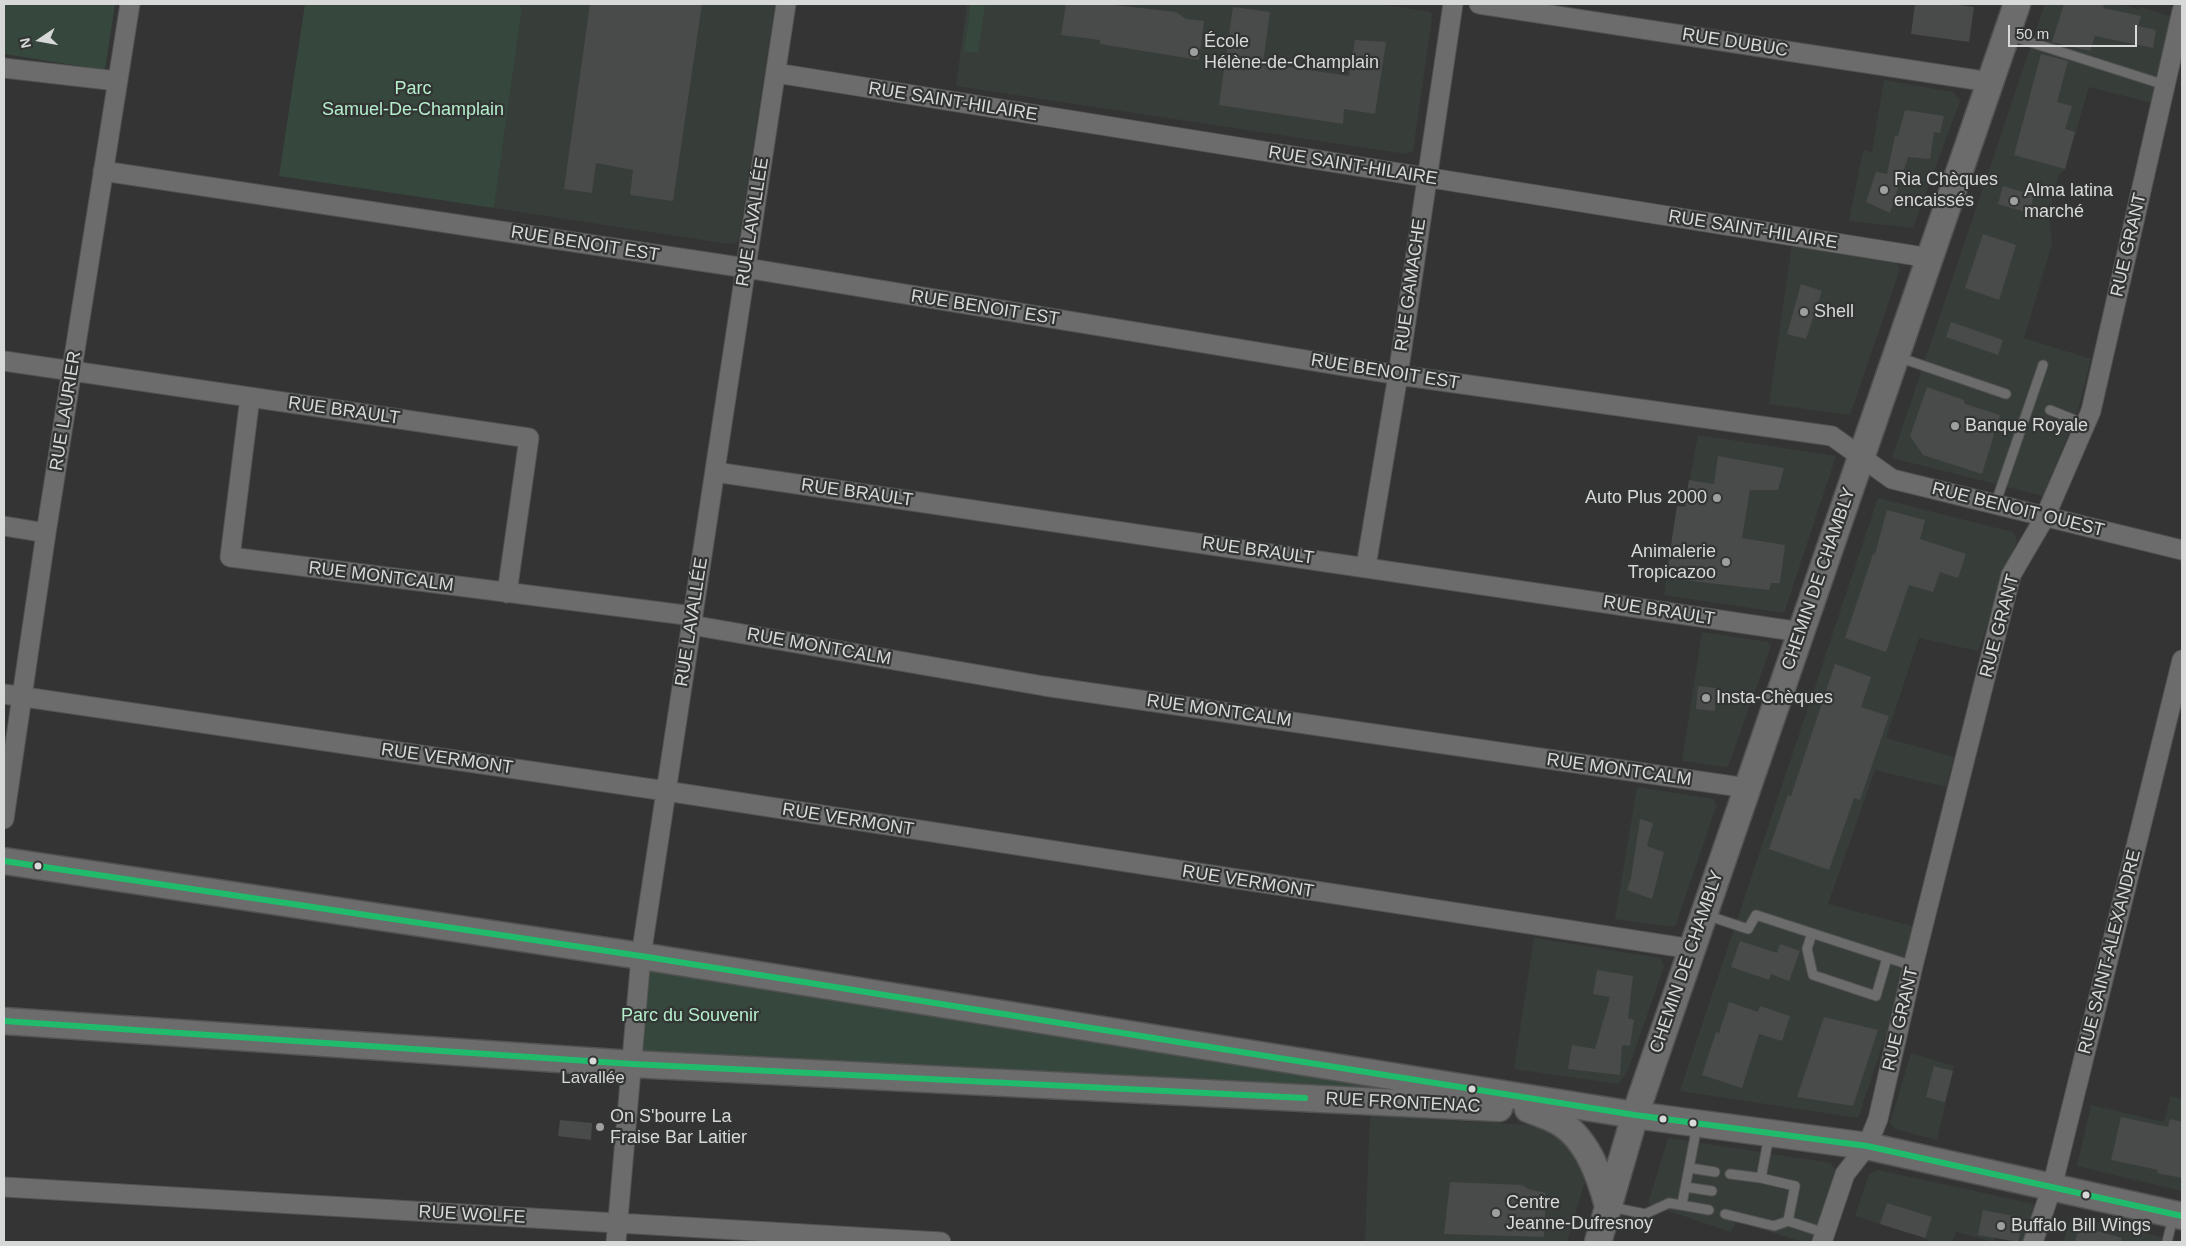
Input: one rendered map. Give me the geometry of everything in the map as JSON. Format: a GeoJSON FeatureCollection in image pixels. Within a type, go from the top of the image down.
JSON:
{"type":"FeatureCollection","features":[{"type":"Feature","properties":{"kind":"main road","name":"CHEMIN DE CHAMBLY"},"geometry":{"type":"LineString","coordinates":[[1598,1242],[1635,1115],[2017,4]]}},
{"type":"Feature","properties":{"kind":"main road"},"geometry":{"type":"LineString","coordinates":[[4,861],[641,956],[1635,1115],[1867,1146],[2178,1215]]}},
{"type":"Feature","properties":{"kind":"main road","name":"RUE FRONTENAC"},"geometry":{"type":"LineString","coordinates":[[4,1021],[632,1064],[1635,1115]]}},
{"type":"Feature","properties":{"kind":"main road"},"geometry":{"type":"LineString","coordinates":[[1528,1110],[1558,1122],[1571,1131],[1589,1155],[1602,1182],[1608,1206]]}},
{"type":"Feature","properties":{"kind":"street","name":"RUE LAURIER"},"geometry":{"type":"LineString","coordinates":[[4,819],[12,695],[46,533],[130,4]]}},
{"type":"Feature","properties":{"kind":"street","name":"RUE LAVALLÉE"},"geometry":{"type":"LineString","coordinates":[[617,1233],[641,956],[786,4]]}},
{"type":"Feature","properties":{"kind":"street","name":"RUE GAMACHE"},"geometry":{"type":"LineString","coordinates":[[1366,566],[1398,376],[1453,4]]}},
{"type":"Feature","properties":{"kind":"street","name":"RUE DUBUC"},"geometry":{"type":"LineString","coordinates":[[1479,4],[1990,82]]}},
{"type":"Feature","properties":{"kind":"street","name":"RUE GRANT"},"geometry":{"type":"LineString","coordinates":[[1823,1238],[1845,1174],[1867,1146],[1878,1119],[1913,966],[2011,576],[2045,517],[2091,411],[2182,11]]}},
{"type":"Feature","properties":{"kind":"street"},"geometry":{"type":"LineString","coordinates":[[4,68],[117,81]]}},
{"type":"Feature","properties":{"kind":"street","name":"RUE SAINT-HILAIRE"},"geometry":{"type":"LineString","coordinates":[[776,73],[1930,258]]}},
{"type":"Feature","properties":{"kind":"street","name":"RUE BENOIT EST"},"geometry":{"type":"LineString","coordinates":[[103,171],[746,268],[1398,376],[1832,436],[1862,456]]}},
{"type":"Feature","properties":{"kind":"street","name":"RUE BRAULT"},"geometry":{"type":"LineString","coordinates":[[4,361],[529,438],[507,593]]}},
{"type":"Feature","properties":{"kind":"street","name":"RUE MONTCALM"},"geometry":{"type":"LineString","coordinates":[[250,397],[230,557],[507,593],[692,621],[1044,686],[1747,788]]}},
{"type":"Feature","properties":{"kind":"street","name":"RUE BENOIT OUEST"},"geometry":{"type":"LineString","coordinates":[[1862,456],[1892,479],[2182,550]]}},
{"type":"Feature","properties":{"kind":"street","name":"RUE BRAULT"},"geometry":{"type":"LineString","coordinates":[[715,472],[1366,566],[1801,632]]}},
{"type":"Feature","properties":{"kind":"street"},"geometry":{"type":"LineString","coordinates":[[4,526],[46,533]]}},
{"type":"Feature","properties":{"kind":"street","name":"RUE SAINT-ALEXANDRE"},"geometry":{"type":"LineString","coordinates":[[2033,1242],[2052,1187],[2182,660]]}},
{"type":"Feature","properties":{"kind":"street","name":"RUE VERMONT"},"geometry":{"type":"LineString","coordinates":[[12,695],[666,791],[1692,949]]}},
{"type":"Feature","properties":{"kind":"street","name":"RUE WOLFE"},"geometry":{"type":"LineString","coordinates":[[4,1187],[617,1233],[941,1242]]}},
{"type":"Feature","properties":{"kind":"lane"},"geometry":{"type":"LineString","coordinates":[[2006,35],[2165,86]]}},
{"type":"Feature","properties":{"kind":"lane"},"geometry":{"type":"LineString","coordinates":[[1896,356],[2006,394]]}},
{"type":"Feature","properties":{"kind":"lane"},"geometry":{"type":"LineString","coordinates":[[1995,505],[2043,365]]}},
{"type":"Feature","properties":{"kind":"lane"},"geometry":{"type":"LineString","coordinates":[[2050,410],[2085,424]]}},
{"type":"Feature","properties":{"kind":"lane"},"geometry":{"type":"LineString","coordinates":[[1704,914],[1748,929],[1756,915],[1913,966]]}},
{"type":"Feature","properties":{"kind":"lane"},"geometry":{"type":"LineString","coordinates":[[1812,933],[1807,949],[1813,975],[1876,996],[1887,958]]}},
{"type":"Feature","properties":{"kind":"lane"},"geometry":{"type":"LineString","coordinates":[[1682,1204],[1698,1123]]}},
{"type":"Feature","properties":{"kind":"lane"},"geometry":{"type":"LineString","coordinates":[[1761,1178],[1770,1133]]}},
{"type":"Feature","properties":{"kind":"lane"},"geometry":{"type":"LineString","coordinates":[[1690,1168],[1715,1172]]}},
{"type":"Feature","properties":{"kind":"lane"},"geometry":{"type":"LineString","coordinates":[[1734,1177],[1761,1178],[1795,1186],[1788,1221]]}},
{"type":"Feature","properties":{"kind":"lane"},"geometry":{"type":"LineString","coordinates":[[1686,1187],[1712,1191]]}},
{"type":"Feature","properties":{"kind":"lane"},"geometry":{"type":"LineString","coordinates":[[1608,1206],[1645,1214],[1669,1202],[1709,1210]]}},
{"type":"Feature","properties":{"kind":"lane"},"geometry":{"type":"LineString","coordinates":[[1732,1205],[1728,1215],[1774,1226],[1788,1221],[1823,1238]]}},
{"type":"Feature","properties":{"kind":"lane"},"geometry":{"type":"LineString","coordinates":[[2166,1242],[2178,1215]]}},
{"type":"Feature","properties":{"kind":"shaded area"},"geometry":{"type":"Polygon","coordinates":[[[518,4],[775,4],[739,239],[736,243],[729,244],[494,208],[522,8],[518,4]]]}},
{"type":"Feature","properties":{"kind":"shaded area","name":"École Hélène-de-Champlain"},"geometry":{"type":"Polygon","coordinates":[[[967,4],[1379,4],[1431,12],[1432,17],[1413,151],[1406,154],[956,86],[967,4]]]}},
{"type":"Feature","properties":{"kind":"shaded area"},"geometry":{"type":"Polygon","coordinates":[[[2045,4],[2121,4],[2139,10],[2140,7],[2173,17],[2153,103],[2089,87],[2065,169],[2059,175],[2049,212],[2052,244],[2024,338],[2091,359],[2078,410],[2043,496],[1892,458],[2045,4]]]}},
{"type":"Feature","properties":{"kind":"shaded area"},"geometry":{"type":"Polygon","coordinates":[[[1884,80],[1953,92],[1960,101],[1913,228],[1849,221],[1863,150],[1872,152],[1884,80]]]}},
{"type":"Feature","properties":{"kind":"shaded area"},"geometry":{"type":"Polygon","coordinates":[[[1792,245],[1895,260],[1900,269],[1850,415],[1769,404],[1792,245]]]}},
{"type":"Feature","properties":{"kind":"shaded area"},"geometry":{"type":"Polygon","coordinates":[[[1698,435],[1836,456],[1784,613],[1664,595],[1677,506],[1685,506],[1698,435]]]}},
{"type":"Feature","properties":{"kind":"shaded area"},"geometry":{"type":"Polygon","coordinates":[[[1878,498],[2013,532],[2017,540],[1978,651],[1919,638],[1886,738],[1954,757],[1946,787],[1875,770],[1828,904],[1912,926],[1889,1025],[1858,1118],[1680,1091],[1878,498]]]}},
{"type":"Feature","properties":{"kind":"shaded area"},"geometry":{"type":"Polygon","coordinates":[[[1702,632],[1768,642],[1771,646],[1729,764],[1726,767],[1682,761],[1702,632]]]}},
{"type":"Feature","properties":{"kind":"shaded area"},"geometry":{"type":"Polygon","coordinates":[[[1637,787],[1714,799],[1716,807],[1676,924],[1673,927],[1615,919],[1637,787]]]}},
{"type":"Feature","properties":{"kind":"shaded area"},"geometry":{"type":"Polygon","coordinates":[[[1534,938],[1660,958],[1664,966],[1628,1070],[1619,1084],[1514,1069],[1534,938]]]}},
{"type":"Feature","properties":{"kind":"shaded area"},"geometry":{"type":"Polygon","coordinates":[[[1911,1053],[1954,1066],[1937,1140],[1895,1129],[1890,1123],[1911,1053]]]}},
{"type":"Feature","properties":{"kind":"shaded area"},"geometry":{"type":"Polygon","coordinates":[[[2171,1096],[2182,1099],[2182,1191],[2077,1166],[2091,1105],[2164,1122],[2171,1096]]]}},
{"type":"Feature","properties":{"kind":"shaded area"},"geometry":{"type":"Polygon","coordinates":[[[1370,1115],[1542,1126],[1570,1140],[1587,1175],[1567,1242],[1365,1242],[1370,1115]]]}},
{"type":"Feature","properties":{"kind":"shaded area"},"geometry":{"type":"Polygon","coordinates":[[[1668,1138],[1831,1163],[1835,1170],[1812,1242],[1803,1242],[1736,1221],[1731,1232],[1648,1204],[1668,1138]]]}},
{"type":"Feature","properties":{"kind":"shaded area"},"geometry":{"type":"Polygon","coordinates":[[[1878,1170],[2034,1204],[2039,1213],[2029,1242],[1995,1238],[1994,1242],[1956,1232],[1952,1242],[1930,1242],[1925,1238],[1855,1216],[1869,1174],[1878,1170]]]}},
{"type":"Feature","properties":{"kind":"shaded area"},"geometry":{"type":"Polygon","coordinates":[[[2072,1216],[2182,1242],[2063,1242],[2072,1216]]]}},
{"type":"Feature","properties":{"kind":"green space"},"geometry":{"type":"Polygon","coordinates":[[[4,4],[115,4],[105,70],[4,54],[4,4]]]}},
{"type":"Feature","properties":{"kind":"green space","name":"Parc Samuel-De-Champlain"},"geometry":{"type":"Polygon","coordinates":[[[305,4],[518,4],[522,8],[494,208],[279,176],[305,4]]]}},
{"type":"Feature","properties":{"kind":"green space"},"geometry":{"type":"Polygon","coordinates":[[[971,4],[985,4],[978,53],[964,51],[971,4]]]}},
{"type":"Feature","properties":{"kind":"green space","name":"Parc du Souvenir"},"geometry":{"type":"Polygon","coordinates":[[[641,956],[1635,1115],[632,1064],[641,956]]]}},
{"type":"Feature","properties":{"kind":"building"},"geometry":{"type":"Polygon","coordinates":[[[590,4],[702,4],[673,201],[630,195],[633,170],[596,163],[592,193],[564,189],[590,4]]]}},
{"type":"Feature","properties":{"kind":"building"},"geometry":{"type":"Polygon","coordinates":[[[1066,4],[1105,4],[1176,12],[1186,19],[1204,21],[1199,60],[1100,44],[1100,40],[1061,35],[1066,4]]]}},
{"type":"Feature","properties":{"kind":"building"},"geometry":{"type":"Polygon","coordinates":[[[1915,4],[1952,4],[1974,7],[1969,42],[1911,34],[1915,4]]]}},
{"type":"Feature","properties":{"kind":"building"},"geometry":{"type":"Polygon","coordinates":[[[2064,4],[2105,4],[2103,8],[2141,16],[2138,26],[2156,30],[2153,48],[2095,36],[2090,51],[2052,42],[2064,4]]]}},
{"type":"Feature","properties":{"kind":"building","name":"École Hélène-de-Champlain"},"geometry":{"type":"Polygon","coordinates":[[[1233,7],[1270,12],[1263,63],[1349,76],[1355,40],[1386,42],[1375,114],[1344,109],[1343,124],[1219,105],[1233,7]]]}},
{"type":"Feature","properties":{"kind":"building"},"geometry":{"type":"Polygon","coordinates":[[[2041,54],[2068,61],[2057,102],[2072,106],[2065,129],[2075,132],[2065,169],[2014,155],[2041,54]]]}},
{"type":"Feature","properties":{"kind":"building"},"geometry":{"type":"Polygon","coordinates":[[[1905,110],[1944,116],[1940,133],[1934,132],[1930,159],[1908,157],[1890,213],[1866,202],[1876,172],[1887,174],[1895,136],[1898,136],[1905,110]]]}},
{"type":"Feature","properties":{"kind":"building"},"geometry":{"type":"Polygon","coordinates":[[[2003,186],[2034,195],[2029,213],[1998,204],[2003,186]]]}},
{"type":"Feature","properties":{"kind":"building"},"geometry":{"type":"Polygon","coordinates":[[[1983,234],[2016,245],[1999,300],[1965,288],[1983,234]]]}},
{"type":"Feature","properties":{"kind":"building","name":"Shell"},"geometry":{"type":"Polygon","coordinates":[[[1801,284],[1822,291],[1806,339],[1787,334],[1801,284]]]}},
{"type":"Feature","properties":{"kind":"building"},"geometry":{"type":"Polygon","coordinates":[[[1951,322],[2003,340],[1998,355],[1946,337],[1951,322]]]}},
{"type":"Feature","properties":{"kind":"building","name":"Banque Royale"},"geometry":{"type":"Polygon","coordinates":[[[1927,387],[1964,400],[1965,404],[2000,415],[1982,474],[1923,455],[1910,436],[1927,387]]]}},
{"type":"Feature","properties":{"kind":"building"},"geometry":{"type":"Polygon","coordinates":[[[1718,456],[1784,468],[1778,490],[1750,490],[1742,538],[1785,545],[1780,583],[1771,583],[1769,590],[1666,578],[1677,506],[1685,507],[1689,480],[1714,484],[1718,456]]]}},
{"type":"Feature","properties":{"kind":"building"},"geometry":{"type":"Polygon","coordinates":[[[1887,510],[1925,520],[1920,539],[1966,554],[1958,578],[1940,572],[1933,592],[1909,585],[1886,652],[1845,638],[1873,554],[1875,554],[1887,510]]]}},
{"type":"Feature","properties":{"kind":"building"},"geometry":{"type":"Polygon","coordinates":[[[1835,664],[1871,677],[1861,707],[1889,716],[1860,800],[1854,798],[1829,870],[1769,849],[1788,795],[1791,796],[1835,664]]]}},
{"type":"Feature","properties":{"kind":"building","name":"Insta-Chèques"},"geometry":{"type":"Polygon","coordinates":[[[1698,686],[1716,688],[1715,711],[1696,709],[1698,686]]]}},
{"type":"Feature","properties":{"kind":"building"},"geometry":{"type":"Polygon","coordinates":[[[1640,819],[1653,823],[1647,846],[1664,852],[1652,899],[1627,890],[1631,878],[1640,819]]]}},
{"type":"Feature","properties":{"kind":"building"},"geometry":{"type":"Polygon","coordinates":[[[1740,941],[1777,953],[1780,944],[1800,951],[1789,981],[1771,974],[1769,980],[1731,967],[1740,941]]]}},
{"type":"Feature","properties":{"kind":"building"},"geometry":{"type":"Polygon","coordinates":[[[1597,970],[1633,976],[1628,1018],[1634,1020],[1630,1046],[1622,1045],[1620,1075],[1568,1069],[1572,1045],[1595,1049],[1610,997],[1593,994],[1597,970]]]}},
{"type":"Feature","properties":{"kind":"building"},"geometry":{"type":"Polygon","coordinates":[[[1729,1002],[1758,1012],[1760,1006],[1790,1016],[1782,1041],[1759,1034],[1742,1088],[1702,1075],[1716,1032],[1719,1033],[1729,1002]]]}},
{"type":"Feature","properties":{"kind":"building"},"geometry":{"type":"Polygon","coordinates":[[[1824,1017],[1878,1030],[1853,1106],[1797,1097],[1824,1017]]]}},
{"type":"Feature","properties":{"kind":"building"},"geometry":{"type":"Polygon","coordinates":[[[1934,1066],[1953,1071],[1945,1102],[1926,1097],[1934,1066]]]}},
{"type":"Feature","properties":{"kind":"building"},"geometry":{"type":"Polygon","coordinates":[[[2121,1117],[2168,1127],[2170,1119],[2182,1122],[2182,1178],[2157,1173],[2158,1170],[2111,1160],[2121,1117]]]}},
{"type":"Feature","properties":{"kind":"building"},"geometry":{"type":"Polygon","coordinates":[[[560,1120],[592,1123],[591,1140],[558,1136],[560,1120]]]}},
{"type":"Feature","properties":{"kind":"building","name":"Centre Jeanne-Dufresnoy"},"geometry":{"type":"Polygon","coordinates":[[[1450,1182],[1522,1185],[1528,1189],[1546,1193],[1544,1237],[1444,1234],[1450,1182]]]}},
{"type":"Feature","properties":{"kind":"building"},"geometry":{"type":"Polygon","coordinates":[[[1887,1203],[1932,1217],[1925,1238],[1880,1224],[1887,1203]]]}},
{"type":"Feature","properties":{"kind":"building","name":"Buffalo Bill Wings"},"geometry":{"type":"Polygon","coordinates":[[[1983,1210],[2024,1218],[2018,1242],[1978,1235],[1983,1210]]]}},
{"type":"Feature","properties":{"kind":"building"},"geometry":{"type":"Polygon","coordinates":[[[2079,1226],[2122,1238],[2121,1242],[2075,1242],[2079,1226]]]}},
{"type":"Feature","properties":{"kind":"transit line"},"geometry":{"type":"LineString","coordinates":[[4,861],[641,956],[1635,1115],[1867,1146],[2182,1216]]}},
{"type":"Feature","properties":{"kind":"transit line"},"geometry":{"type":"LineString","coordinates":[[4,1021],[632,1064],[1305,1098]]}},
{"type":"Feature","properties":{"kind":"place","name":"École Hélène-de-Champlain"},"geometry":{"type":"Point","coordinates":[1194,52]}},
{"type":"Feature","properties":{"kind":"place","name":"Ria Chèques encaissés"},"geometry":{"type":"Point","coordinates":[1884,190]}},
{"type":"Feature","properties":{"kind":"place","name":"Alma latina marché"},"geometry":{"type":"Point","coordinates":[2014,201]}},
{"type":"Feature","properties":{"kind":"place","name":"Shell"},"geometry":{"type":"Point","coordinates":[1804,312]}},
{"type":"Feature","properties":{"kind":"place","name":"Banque Royale"},"geometry":{"type":"Point","coordinates":[1955,426]}},
{"type":"Feature","properties":{"kind":"place","name":"Auto Plus 2000"},"geometry":{"type":"Point","coordinates":[1717,498]}},
{"type":"Feature","properties":{"kind":"place","name":"Animalerie Tropicazoo"},"geometry":{"type":"Point","coordinates":[1726,562]}},
{"type":"Feature","properties":{"kind":"place","name":"Insta-Chèques"},"geometry":{"type":"Point","coordinates":[1706,698]}},
{"type":"Feature","properties":{"kind":"place","name":"Lavallée"},"geometry":{"type":"Point","coordinates":[593,1061]}},
{"type":"Feature","properties":{"kind":"place","name":"On S'bourre La Fraise Bar Laitier"},"geometry":{"type":"Point","coordinates":[600,1127]}},
{"type":"Feature","properties":{"kind":"place","name":"Centre Jeanne-Dufresnoy"},"geometry":{"type":"Point","coordinates":[1496,1213]}},
{"type":"Feature","properties":{"kind":"place","name":"Buffalo Bill Wings"},"geometry":{"type":"Point","coordinates":[2001,1226]}}]}
